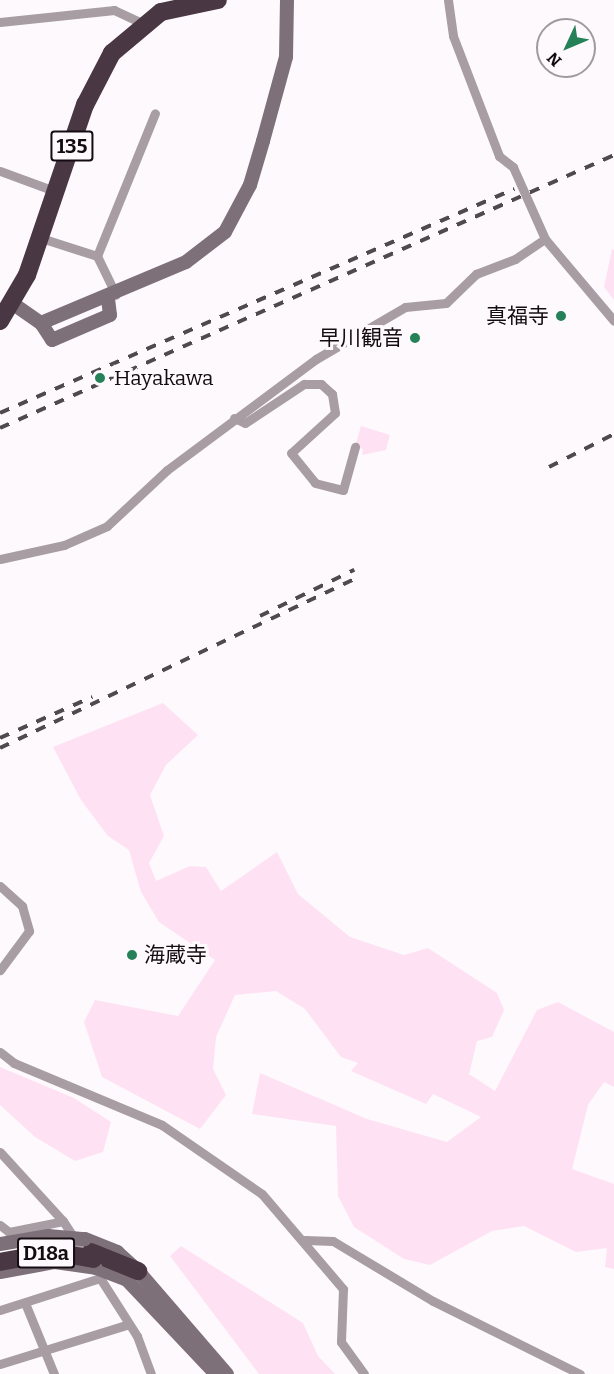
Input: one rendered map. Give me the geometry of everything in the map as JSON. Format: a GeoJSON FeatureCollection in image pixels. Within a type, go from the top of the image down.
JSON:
{"type":"FeatureCollection","features":[{"type":"Feature","properties":{"kind":"highway","name":"135"},"geometry":{"type":"LineString","coordinates":[[0,321],[12,303],[41,238],[100,72],[142,23],[184,4],[218,0]]}},
{"type":"Feature","properties":{"kind":"highway"},"geometry":{"type":"LineString","coordinates":[[0,1255],[47,1246],[93,1259]]}},
{"type":"Feature","properties":{"kind":"highway","name":"D18a"},"geometry":{"type":"LineString","coordinates":[[0,1262],[54,1252],[93,1259],[133,1276]]}},
{"type":"Feature","properties":{"kind":"main road"},"geometry":{"type":"LineString","coordinates":[[41,323],[103,295],[112,297],[205,252],[237,214],[250,185],[286,57],[287,0]]}},
{"type":"Feature","properties":{"kind":"main road"},"geometry":{"type":"LineString","coordinates":[[12,303],[41,323],[52,340],[110,315],[112,297]]}},
{"type":"Feature","properties":{"kind":"main road"},"geometry":{"type":"LineString","coordinates":[[0,1244],[48,1236],[93,1259]]}},
{"type":"Feature","properties":{"kind":"main road"},"geometry":{"type":"LineString","coordinates":[[0,1272],[55,1262],[93,1259]]}},
{"type":"Feature","properties":{"kind":"main road","name":"D18a"},"geometry":{"type":"LineString","coordinates":[[133,1276],[216,1374]]}},
{"type":"Feature","properties":{"kind":"main road","name":"D18a"},"geometry":{"type":"LineString","coordinates":[[133,1276],[228,1374]]}},
{"type":"Feature","properties":{"kind":"street"},"geometry":{"type":"LineString","coordinates":[[448,0],[453,36],[499,156],[513,167],[545,239],[614,321]]}},
{"type":"Feature","properties":{"kind":"street"},"geometry":{"type":"LineString","coordinates":[[0,22],[114,10],[142,23]]}},
{"type":"Feature","properties":{"kind":"street"},"geometry":{"type":"LineString","coordinates":[[112,297],[97,256],[155,113]]}},
{"type":"Feature","properties":{"kind":"street"},"geometry":{"type":"LineString","coordinates":[[0,171],[57,192]]}},
{"type":"Feature","properties":{"kind":"street"},"geometry":{"type":"LineString","coordinates":[[41,238],[97,256]]}},
{"type":"Feature","properties":{"kind":"street"},"geometry":{"type":"LineString","coordinates":[[0,560],[64,545],[108,526],[234,418],[378,321],[405,307],[446,303],[476,274],[515,259],[545,239]]}},
{"type":"Feature","properties":{"kind":"street"},"geometry":{"type":"LineString","coordinates":[[234,418],[245,423],[304,384],[321,384],[332,394],[335,413],[291,453],[315,483],[343,490],[355,447]]}},
{"type":"Feature","properties":{"kind":"street"},"geometry":{"type":"LineString","coordinates":[[0,886],[15,897],[29,922],[27,937],[0,970]]}},
{"type":"Feature","properties":{"kind":"street"},"geometry":{"type":"LineString","coordinates":[[0,1052],[174,1132],[262,1194],[305,1240],[343,1289],[341,1342],[364,1374]]}},
{"type":"Feature","properties":{"kind":"street"},"geometry":{"type":"LineString","coordinates":[[0,1152],[63,1221],[93,1259],[129,1324],[151,1374]]}},
{"type":"Feature","properties":{"kind":"street"},"geometry":{"type":"LineString","coordinates":[[0,1225],[9,1232],[63,1221]]}},
{"type":"Feature","properties":{"kind":"street"},"geometry":{"type":"LineString","coordinates":[[305,1240],[333,1241],[433,1301],[580,1374]]}},
{"type":"Feature","properties":{"kind":"street"},"geometry":{"type":"LineString","coordinates":[[0,1310],[25,1303],[93,1259]]}},
{"type":"Feature","properties":{"kind":"street"},"geometry":{"type":"LineString","coordinates":[[25,1303],[41,1351],[54,1374]]}},
{"type":"Feature","properties":{"kind":"street"},"geometry":{"type":"LineString","coordinates":[[0,1364],[129,1324]]}},
{"type":"Feature","properties":{"kind":"shaded area"},"geometry":{"type":"Polygon","coordinates":[[[612,249],[614,250],[614,300],[604,287],[612,249]]]}},
{"type":"Feature","properties":{"kind":"shaded area"},"geometry":{"type":"Polygon","coordinates":[[[361,426],[390,435],[386,450],[362,455],[363,449],[355,447],[361,426]]]}},
{"type":"Feature","properties":{"kind":"shaded area"},"geometry":{"type":"Polygon","coordinates":[[[163,703],[198,735],[166,765],[150,795],[164,836],[149,863],[156,881],[190,866],[206,867],[221,891],[277,852],[298,894],[350,937],[404,955],[428,948],[497,993],[504,1010],[492,1037],[477,1041],[469,1074],[495,1091],[537,1010],[558,1002],[614,1032],[614,1087],[604,1082],[588,1105],[572,1169],[614,1184],[614,1269],[605,1267],[607,1248],[576,1252],[524,1226],[492,1231],[430,1265],[404,1259],[354,1227],[338,1196],[336,1126],[252,1114],[260,1073],[367,1119],[447,1142],[481,1117],[433,1094],[426,1104],[351,1071],[358,1063],[341,1057],[305,1009],[276,991],[235,995],[216,1037],[213,1069],[226,1095],[200,1129],[102,1077],[84,1022],[95,1000],[178,1016],[215,960],[159,922],[141,892],[129,850],[108,836],[81,800],[53,747],[163,703]]]}},
{"type":"Feature","properties":{"kind":"shaded area"},"geometry":{"type":"Polygon","coordinates":[[[0,1067],[74,1098],[111,1122],[103,1152],[75,1161],[35,1137],[0,1105],[0,1067]]]}},
{"type":"Feature","properties":{"kind":"shaded area"},"geometry":{"type":"Polygon","coordinates":[[[181,1246],[303,1323],[318,1356],[335,1374],[259,1374],[170,1256],[181,1246]]]}},
{"type":"Feature","properties":{"kind":"railway"},"geometry":{"type":"LineString","coordinates":[[0,428],[614,155]]}},
{"type":"Feature","properties":{"kind":"railway"},"geometry":{"type":"LineString","coordinates":[[0,413],[514,189]]}},
{"type":"Feature","properties":{"kind":"railway"},"geometry":{"type":"LineString","coordinates":[[549,467],[614,434]]}},
{"type":"Feature","properties":{"kind":"railway"},"geometry":{"type":"LineString","coordinates":[[260,616],[354,570]]}},
{"type":"Feature","properties":{"kind":"railway"},"geometry":{"type":"LineString","coordinates":[[0,748],[356,578]]}},
{"type":"Feature","properties":{"kind":"railway"},"geometry":{"type":"LineString","coordinates":[[0,738],[92,697]]}},
{"type":"Feature","properties":{"kind":"place","name":"真福寺"},"geometry":{"type":"Point","coordinates":[561,316]}},
{"type":"Feature","properties":{"kind":"place","name":"早川観音"},"geometry":{"type":"Point","coordinates":[415,338]}},
{"type":"Feature","properties":{"kind":"place","name":"Hayakawa"},"geometry":{"type":"Point","coordinates":[100,378]}},
{"type":"Feature","properties":{"kind":"place","name":"海蔵寺"},"geometry":{"type":"Point","coordinates":[132,955]}}]}
